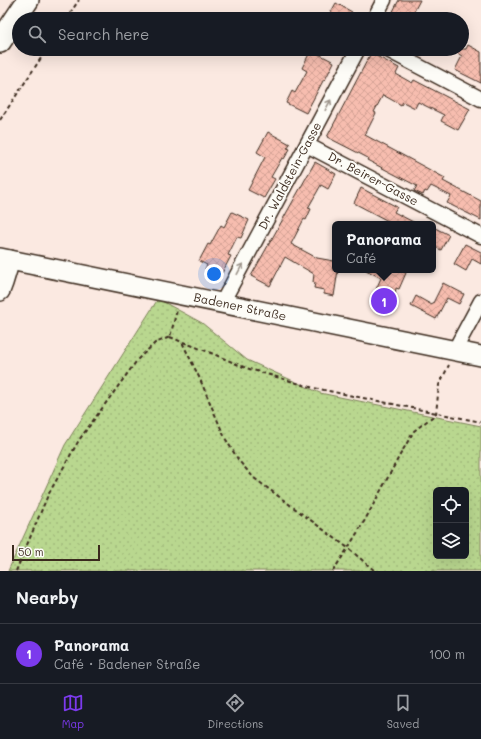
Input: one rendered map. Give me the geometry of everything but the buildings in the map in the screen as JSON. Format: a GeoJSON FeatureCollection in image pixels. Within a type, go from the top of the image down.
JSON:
{"type":"FeatureCollection","features":[{"type":"Feature","properties":{"kind":"main road"},"geometry":{"type":"LineString","coordinates":[[20,12],[28,0]]}},
{"type":"Feature","properties":{"kind":"main road"},"geometry":{"type":"LineString","coordinates":[[0,42],[12,24]]}},
{"type":"Feature","properties":{"kind":"street"},"geometry":{"type":"LineString","coordinates":[[378,12],[384,0]]}},
{"type":"Feature","properties":{"kind":"street","name":"Dr. Waldstein-Gasse"},"geometry":{"type":"LineString","coordinates":[[222,303],[354,56]]}},
{"type":"Feature","properties":{"kind":"street"},"geometry":{"type":"LineString","coordinates":[[399,56],[481,100]]}},
{"type":"Feature","properties":{"kind":"street","name":"Dr. Beirer-Gasse"},"geometry":{"type":"LineString","coordinates":[[307,145],[481,236]]}},
{"type":"Feature","properties":{"kind":"street"},"geometry":{"type":"LineString","coordinates":[[0,291],[3,283],[5,259]]}},
{"type":"Feature","properties":{"kind":"street","name":"Badener Straße"},"geometry":{"type":"LineString","coordinates":[[5,259],[481,356]]}},
{"type":"Feature","properties":{"kind":"street"},"geometry":{"type":"LineString","coordinates":[[455,351],[481,301]]}},
{"type":"Feature","properties":{"kind":"path"},"geometry":{"type":"LineString","coordinates":[[71,12],[79,0]]}},
{"type":"Feature","properties":{"kind":"path"},"geometry":{"type":"LineString","coordinates":[[0,120],[42,56]]}},
{"type":"Feature","properties":{"kind":"path"},"geometry":{"type":"LineString","coordinates":[[170,337],[180,295]]}},
{"type":"Feature","properties":{"kind":"path"},"geometry":{"type":"LineString","coordinates":[[16,571],[48,495],[78,440],[138,359],[155,343],[170,337],[246,368],[314,388],[481,422]]}},
{"type":"Feature","properties":{"kind":"path"},"geometry":{"type":"LineString","coordinates":[[182,342],[199,377],[225,438],[239,462],[254,478],[348,548],[375,571]]}},
{"type":"Feature","properties":{"kind":"path"},"geometry":{"type":"LineString","coordinates":[[333,571],[365,520],[414,432],[436,414],[439,385],[455,351]]}},
{"type":"Feature","properties":{"kind":"green space"},"geometry":{"type":"Polygon","coordinates":[[[158,299],[202,323],[247,360],[320,393],[481,426],[481,571],[8,571],[65,445],[158,299]]]}},
{"type":"Feature","properties":{"kind":"place","name":"Panorama"},"geometry":{"type":"Point","coordinates":[384,301]}}]}
